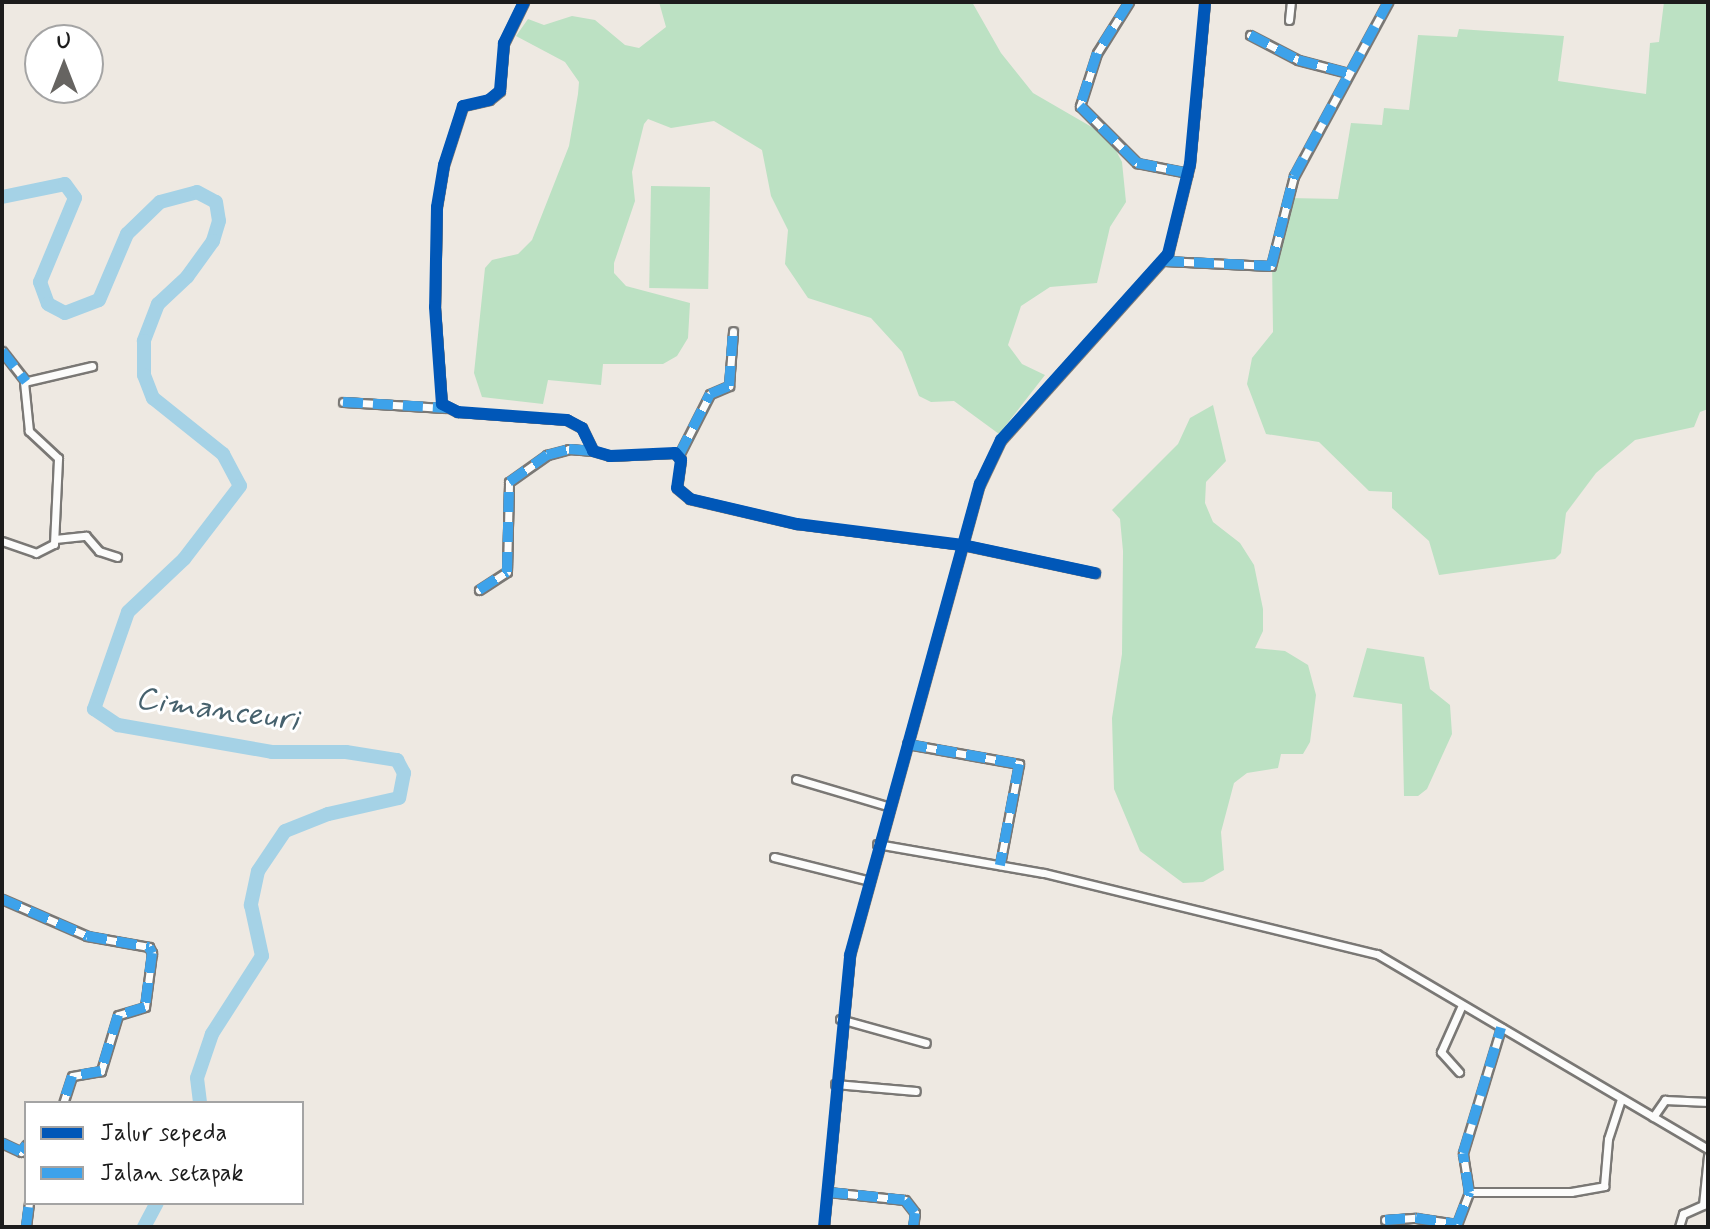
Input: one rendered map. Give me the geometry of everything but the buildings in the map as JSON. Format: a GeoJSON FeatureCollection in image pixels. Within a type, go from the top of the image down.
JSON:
{"type":"FeatureCollection","features":[{"type":"Feature","properties":{"kind":"street"},"geometry":{"type":"LineString","coordinates":[[448,408],[442,404],[438,376],[439,194],[460,111],[500,91],[504,43],[524,2]]}},
{"type":"Feature","properties":{"kind":"street"},"geometry":{"type":"LineString","coordinates":[[1129,2],[1097,53],[1080,106],[1137,163],[1188,173]]}},
{"type":"Feature","properties":{"kind":"street"},"geometry":{"type":"LineString","coordinates":[[824,1227],[840,1019],[866,880],[963,545],[993,451],[1164,261],[1188,173],[1205,2]]}},
{"type":"Feature","properties":{"kind":"street"},"geometry":{"type":"LineString","coordinates":[[1289,20],[1291,2]]}},
{"type":"Feature","properties":{"kind":"street"},"geometry":{"type":"LineString","coordinates":[[1164,261],[1271,266],[1290,186],[1388,2]]}},
{"type":"Feature","properties":{"kind":"street"},"geometry":{"type":"LineString","coordinates":[[1250,35],[1298,60],[1348,73]]}},
{"type":"Feature","properties":{"kind":"street"},"geometry":{"type":"LineString","coordinates":[[733,331],[729,386],[710,394],[679,455],[677,488],[690,499],[826,529],[963,545],[1095,573]]}},
{"type":"Feature","properties":{"kind":"street"},"geometry":{"type":"LineString","coordinates":[[2,351],[26,382],[29,431],[58,458],[55,539],[50,549],[36,553],[2,541]]}},
{"type":"Feature","properties":{"kind":"street"},"geometry":{"type":"LineString","coordinates":[[26,382],[92,366]]}},
{"type":"Feature","properties":{"kind":"street"},"geometry":{"type":"LineString","coordinates":[[343,402],[448,408],[567,420],[582,428],[593,451]]}},
{"type":"Feature","properties":{"kind":"street"},"geometry":{"type":"LineString","coordinates":[[479,590],[507,572],[509,482],[547,455],[593,451],[610,456],[679,455]]}},
{"type":"Feature","properties":{"kind":"street"},"geometry":{"type":"LineString","coordinates":[[55,539],[86,536],[99,551],[117,557]]}},
{"type":"Feature","properties":{"kind":"street"},"geometry":{"type":"LineString","coordinates":[[907,744],[1019,764],[1000,865]]}},
{"type":"Feature","properties":{"kind":"street"},"geometry":{"type":"LineString","coordinates":[[796,779],[887,806]]}},
{"type":"Feature","properties":{"kind":"street"},"geometry":{"type":"LineString","coordinates":[[877,844],[1000,865],[1377,954],[1708,1149]]}},
{"type":"Feature","properties":{"kind":"street"},"geometry":{"type":"LineString","coordinates":[[774,857],[866,880]]}},
{"type":"Feature","properties":{"kind":"street"},"geometry":{"type":"LineString","coordinates":[[2,899],[87,936],[149,947],[152,953],[145,1007],[118,1015],[101,1071],[72,1076],[64,1101]]}},
{"type":"Feature","properties":{"kind":"street"},"geometry":{"type":"LineString","coordinates":[[1459,1072],[1441,1052],[1462,1005]]}},
{"type":"Feature","properties":{"kind":"street"},"geometry":{"type":"LineString","coordinates":[[840,1019],[926,1043]]}},
{"type":"Feature","properties":{"kind":"street"},"geometry":{"type":"LineString","coordinates":[[1385,1220],[1457,1224],[1469,1192],[1463,1153],[1501,1028]]}},
{"type":"Feature","properties":{"kind":"street"},"geometry":{"type":"LineString","coordinates":[[835,1084],[916,1091]]}},
{"type":"Feature","properties":{"kind":"street"},"geometry":{"type":"LineString","coordinates":[[1469,1192],[1571,1192],[1604,1186],[1608,1139],[1621,1099]]}},
{"type":"Feature","properties":{"kind":"street"},"geometry":{"type":"LineString","coordinates":[[1653,1117],[1665,1100],[1708,1102]]}},
{"type":"Feature","properties":{"kind":"street"},"geometry":{"type":"LineString","coordinates":[[2,1143],[24,1149]]}},
{"type":"Feature","properties":{"kind":"street"},"geometry":{"type":"LineString","coordinates":[[1679,1227],[1683,1214],[1703,1205],[1708,1156]]}},
{"type":"Feature","properties":{"kind":"street"},"geometry":{"type":"LineString","coordinates":[[828,1192],[905,1200],[915,1213],[913,1227]]}},
{"type":"Feature","properties":{"kind":"street"},"geometry":{"type":"LineString","coordinates":[[26,1227],[29,1205]]}},
{"type":"Feature","properties":{"kind":"green space"},"geometry":{"type":"Polygon","coordinates":[[[659,2],[972,2],[1001,53],[1033,93],[1109,137],[1122,162],[1126,202],[1110,227],[1097,283],[1050,287],[1021,306],[1008,345],[1022,364],[1045,375],[999,434],[954,401],[931,402],[919,396],[902,352],[871,318],[808,298],[785,264],[788,230],[771,196],[762,150],[714,121],[671,128],[648,119],[644,124],[632,172],[635,201],[614,263],[614,273],[626,286],[690,303],[688,338],[677,356],[663,364],[603,364],[601,385],[548,380],[543,404],[482,397],[474,373],[485,268],[492,260],[518,254],[532,240],[569,146],[578,94],[579,82],[565,62],[516,36],[528,19],[544,25],[572,16],[595,20],[625,45],[639,48],[666,27],[659,2]]]}},
{"type":"Feature","properties":{"kind":"green space"},"geometry":{"type":"Polygon","coordinates":[[[1664,2],[1708,2],[1708,409],[1700,412],[1694,427],[1635,440],[1596,473],[1566,513],[1561,553],[1555,559],[1439,575],[1429,541],[1392,508],[1392,492],[1369,491],[1319,442],[1266,434],[1247,384],[1252,358],[1273,332],[1272,259],[1289,198],[1338,199],[1351,123],[1382,125],[1384,108],[1409,110],[1418,35],[1457,37],[1459,29],[1564,36],[1558,81],[1646,94],[1650,43],[1659,42],[1664,2]]]}},
{"type":"Feature","properties":{"kind":"green space"},"geometry":{"type":"Polygon","coordinates":[[[651,186],[710,187],[708,289],[649,288],[651,186]]]}},
{"type":"Feature","properties":{"kind":"green space"},"geometry":{"type":"Polygon","coordinates":[[[1213,405],[1226,461],[1206,482],[1205,503],[1213,522],[1240,543],[1254,565],[1263,609],[1263,631],[1255,648],[1285,651],[1308,665],[1316,695],[1310,742],[1303,754],[1281,754],[1278,768],[1247,773],[1234,783],[1221,832],[1224,870],[1203,882],[1183,883],[1140,851],[1114,789],[1112,718],[1122,654],[1123,551],[1120,519],[1112,510],[1178,444],[1190,418],[1213,405]]]}},
{"type":"Feature","properties":{"kind":"green space"},"geometry":{"type":"Polygon","coordinates":[[[1367,648],[1424,657],[1430,689],[1450,705],[1452,734],[1427,789],[1418,796],[1404,796],[1402,704],[1353,697],[1367,648]]]}},
{"type":"Feature","properties":{"kind":"waterway","name":"Cimanceuri"},"geometry":{"type":"LineString","coordinates":[[2,197],[65,184],[75,198],[40,282],[48,304],[65,313],[99,300],[127,234],[160,202],[197,192],[216,202],[219,221],[213,241],[187,277],[158,304],[144,341],[144,375],[153,398],[223,454],[240,486],[184,559],[128,612],[94,709],[118,725],[272,752],[346,752],[397,760],[404,773],[399,798],[328,814],[285,831],[258,871],[251,905],[262,956],[212,1034],[197,1078],[200,1101]]}},
{"type":"Feature","properties":{"kind":"waterway","name":"Cimanceuri"},"geometry":{"type":"LineString","coordinates":[[144,1227],[156,1205]]}},
{"type":"Feature","properties":{"kind":"marked path"},"geometry":{"type":"LineString","coordinates":[[1129,2],[1097,53],[1080,106],[1137,163],[1188,173]]}},
{"type":"Feature","properties":{"kind":"marked path"},"geometry":{"type":"LineString","coordinates":[[1164,261],[1271,266],[1294,176],[1388,2]]}},
{"type":"Feature","properties":{"kind":"marked path"},"geometry":{"type":"LineString","coordinates":[[1250,35],[1298,60],[1348,73]]}},
{"type":"Feature","properties":{"kind":"marked path"},"geometry":{"type":"LineString","coordinates":[[679,455],[710,394],[729,386],[733,331]]}},
{"type":"Feature","properties":{"kind":"marked path"},"geometry":{"type":"LineString","coordinates":[[2,351],[26,382]]}},
{"type":"Feature","properties":{"kind":"marked path"},"geometry":{"type":"LineString","coordinates":[[343,402],[448,408]]}},
{"type":"Feature","properties":{"kind":"marked path"},"geometry":{"type":"LineString","coordinates":[[479,590],[507,572],[509,482],[547,455],[569,449],[593,451]]}},
{"type":"Feature","properties":{"kind":"marked path"},"geometry":{"type":"LineString","coordinates":[[907,744],[1019,764],[1000,865]]}},
{"type":"Feature","properties":{"kind":"marked path"},"geometry":{"type":"LineString","coordinates":[[2,899],[87,936],[149,947],[152,953],[145,1007],[118,1015],[101,1071],[72,1076],[64,1101]]}},
{"type":"Feature","properties":{"kind":"marked path"},"geometry":{"type":"LineString","coordinates":[[1385,1220],[1416,1218],[1457,1224],[1469,1192],[1463,1153],[1501,1028]]}},
{"type":"Feature","properties":{"kind":"marked path"},"geometry":{"type":"LineString","coordinates":[[2,1143],[21,1152],[24,1148]]}},
{"type":"Feature","properties":{"kind":"marked path"},"geometry":{"type":"LineString","coordinates":[[828,1192],[905,1200],[915,1213],[913,1227]]}},
{"type":"Feature","properties":{"kind":"marked path"},"geometry":{"type":"LineString","coordinates":[[26,1227],[29,1205]]}},
{"type":"Feature","properties":{"kind":"cycle path"},"geometry":{"type":"LineString","coordinates":[[524,2],[504,43],[500,91],[489,100],[463,106],[444,165],[437,207],[435,307],[442,404],[458,412],[567,420],[582,428],[593,451],[610,456],[675,453],[681,460],[677,488],[690,499],[797,524],[963,545],[1095,573]]}},
{"type":"Feature","properties":{"kind":"cycle path"},"geometry":{"type":"LineString","coordinates":[[824,1227],[850,955],[980,484],[1001,440],[1168,254],[1190,164],[1205,2]]}}]}
